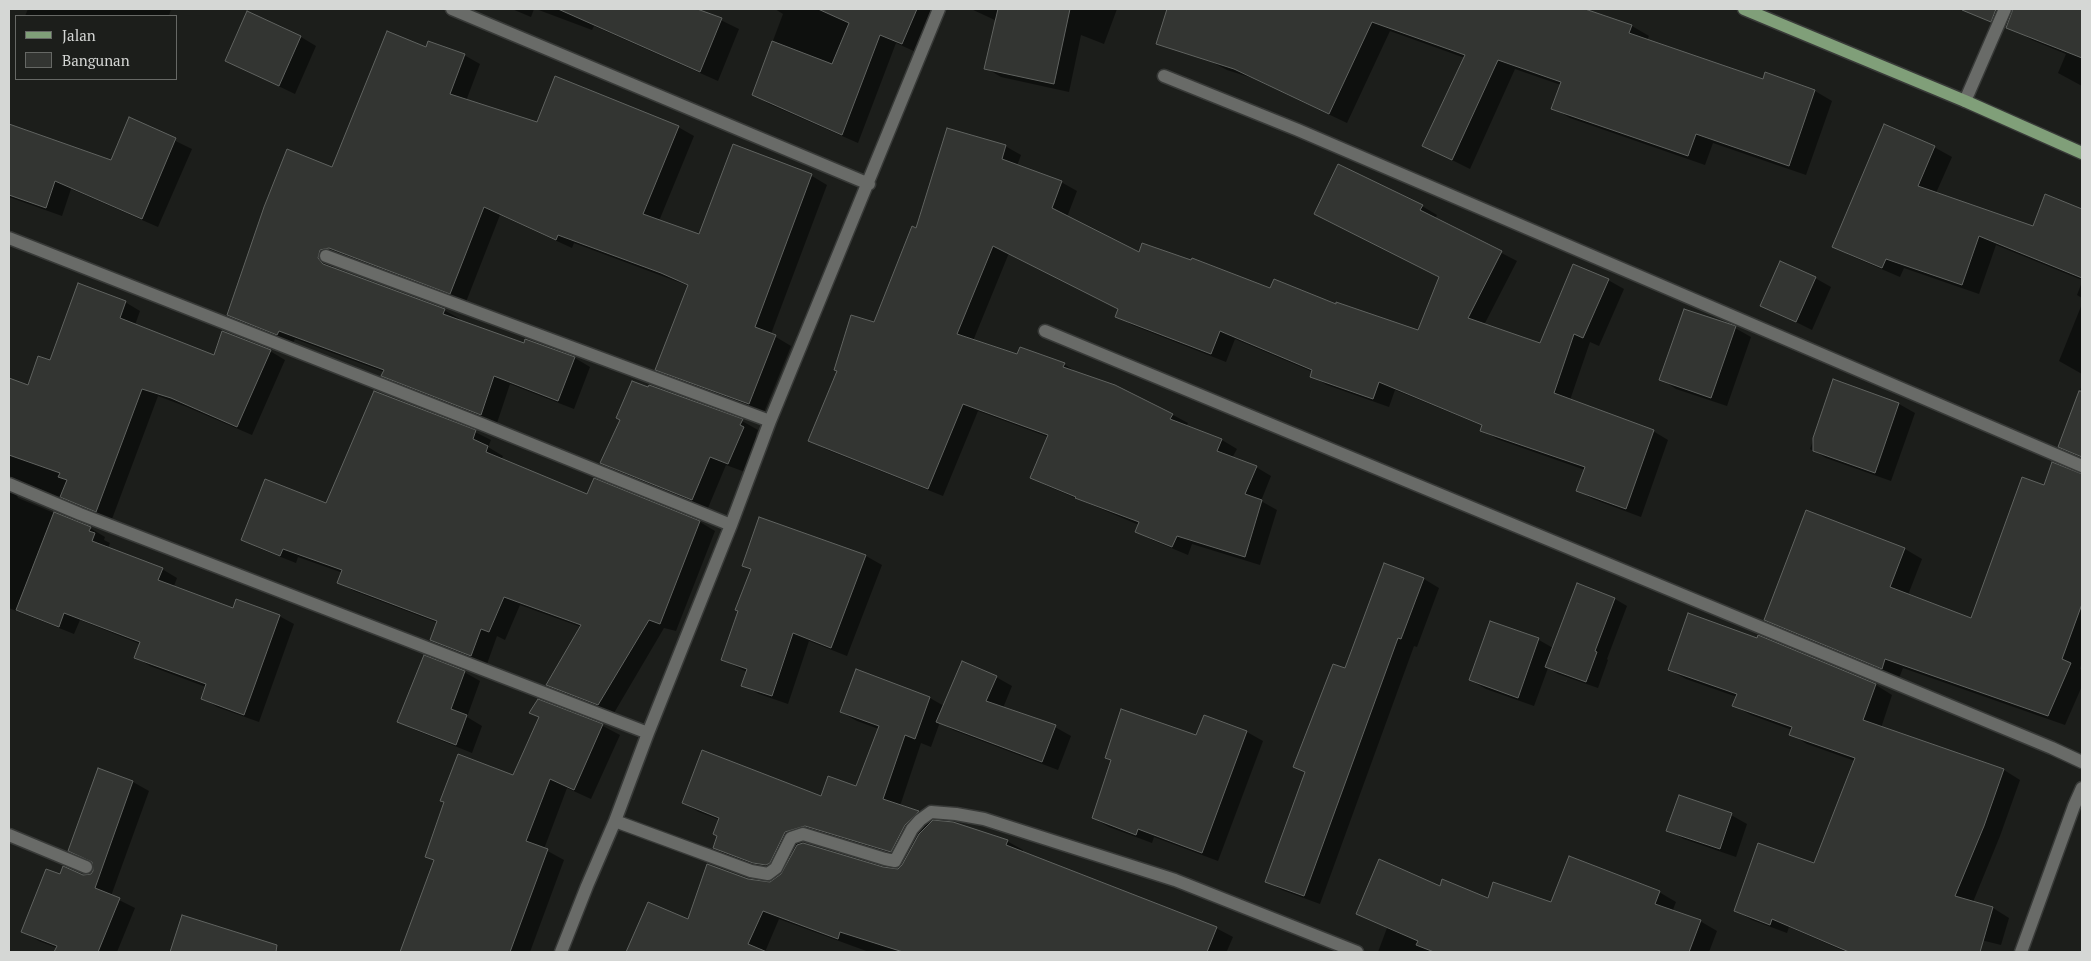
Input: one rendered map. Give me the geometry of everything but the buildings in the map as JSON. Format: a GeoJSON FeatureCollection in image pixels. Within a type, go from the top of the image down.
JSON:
{"type":"FeatureCollection","features":[{"type":"Feature","properties":{"kind":"main road"},"geometry":{"type":"LineString","coordinates":[[1744,9],[1965,101],[2082,153]]}},
{"type":"Feature","properties":{"kind":"street"},"geometry":{"type":"LineString","coordinates":[[452,9],[869,184]]}},
{"type":"Feature","properties":{"kind":"street"},"geometry":{"type":"LineString","coordinates":[[561,952],[615,821],[770,421],[869,184],[939,9]]}},
{"type":"Feature","properties":{"kind":"street"},"geometry":{"type":"LineString","coordinates":[[1965,101],[2005,9]]}},
{"type":"Feature","properties":{"kind":"street"},"geometry":{"type":"LineString","coordinates":[[1164,76],[1325,142],[2082,466]]}},
{"type":"Feature","properties":{"kind":"street"},"geometry":{"type":"LineString","coordinates":[[9,238],[484,425],[731,525]]}},
{"type":"Feature","properties":{"kind":"street"},"geometry":{"type":"LineString","coordinates":[[326,256],[770,421]]}},
{"type":"Feature","properties":{"kind":"street"},"geometry":{"type":"LineString","coordinates":[[1045,331],[2015,732],[2082,762]]}},
{"type":"Feature","properties":{"kind":"street"},"geometry":{"type":"LineString","coordinates":[[9,484],[80,514],[648,733]]}},
{"type":"Feature","properties":{"kind":"street"},"geometry":{"type":"LineString","coordinates":[[2021,952],[2078,807],[2082,788]]}},
{"type":"Feature","properties":{"kind":"street"},"geometry":{"type":"LineString","coordinates":[[615,821],[751,871],[768,874],[776,868],[791,838],[803,834],[895,861],[912,829],[920,820],[931,812],[956,814],[984,820],[1175,880],[1356,952]]}},
{"type":"Feature","properties":{"kind":"street"},"geometry":{"type":"LineString","coordinates":[[9,835],[86,866]]}}]}
